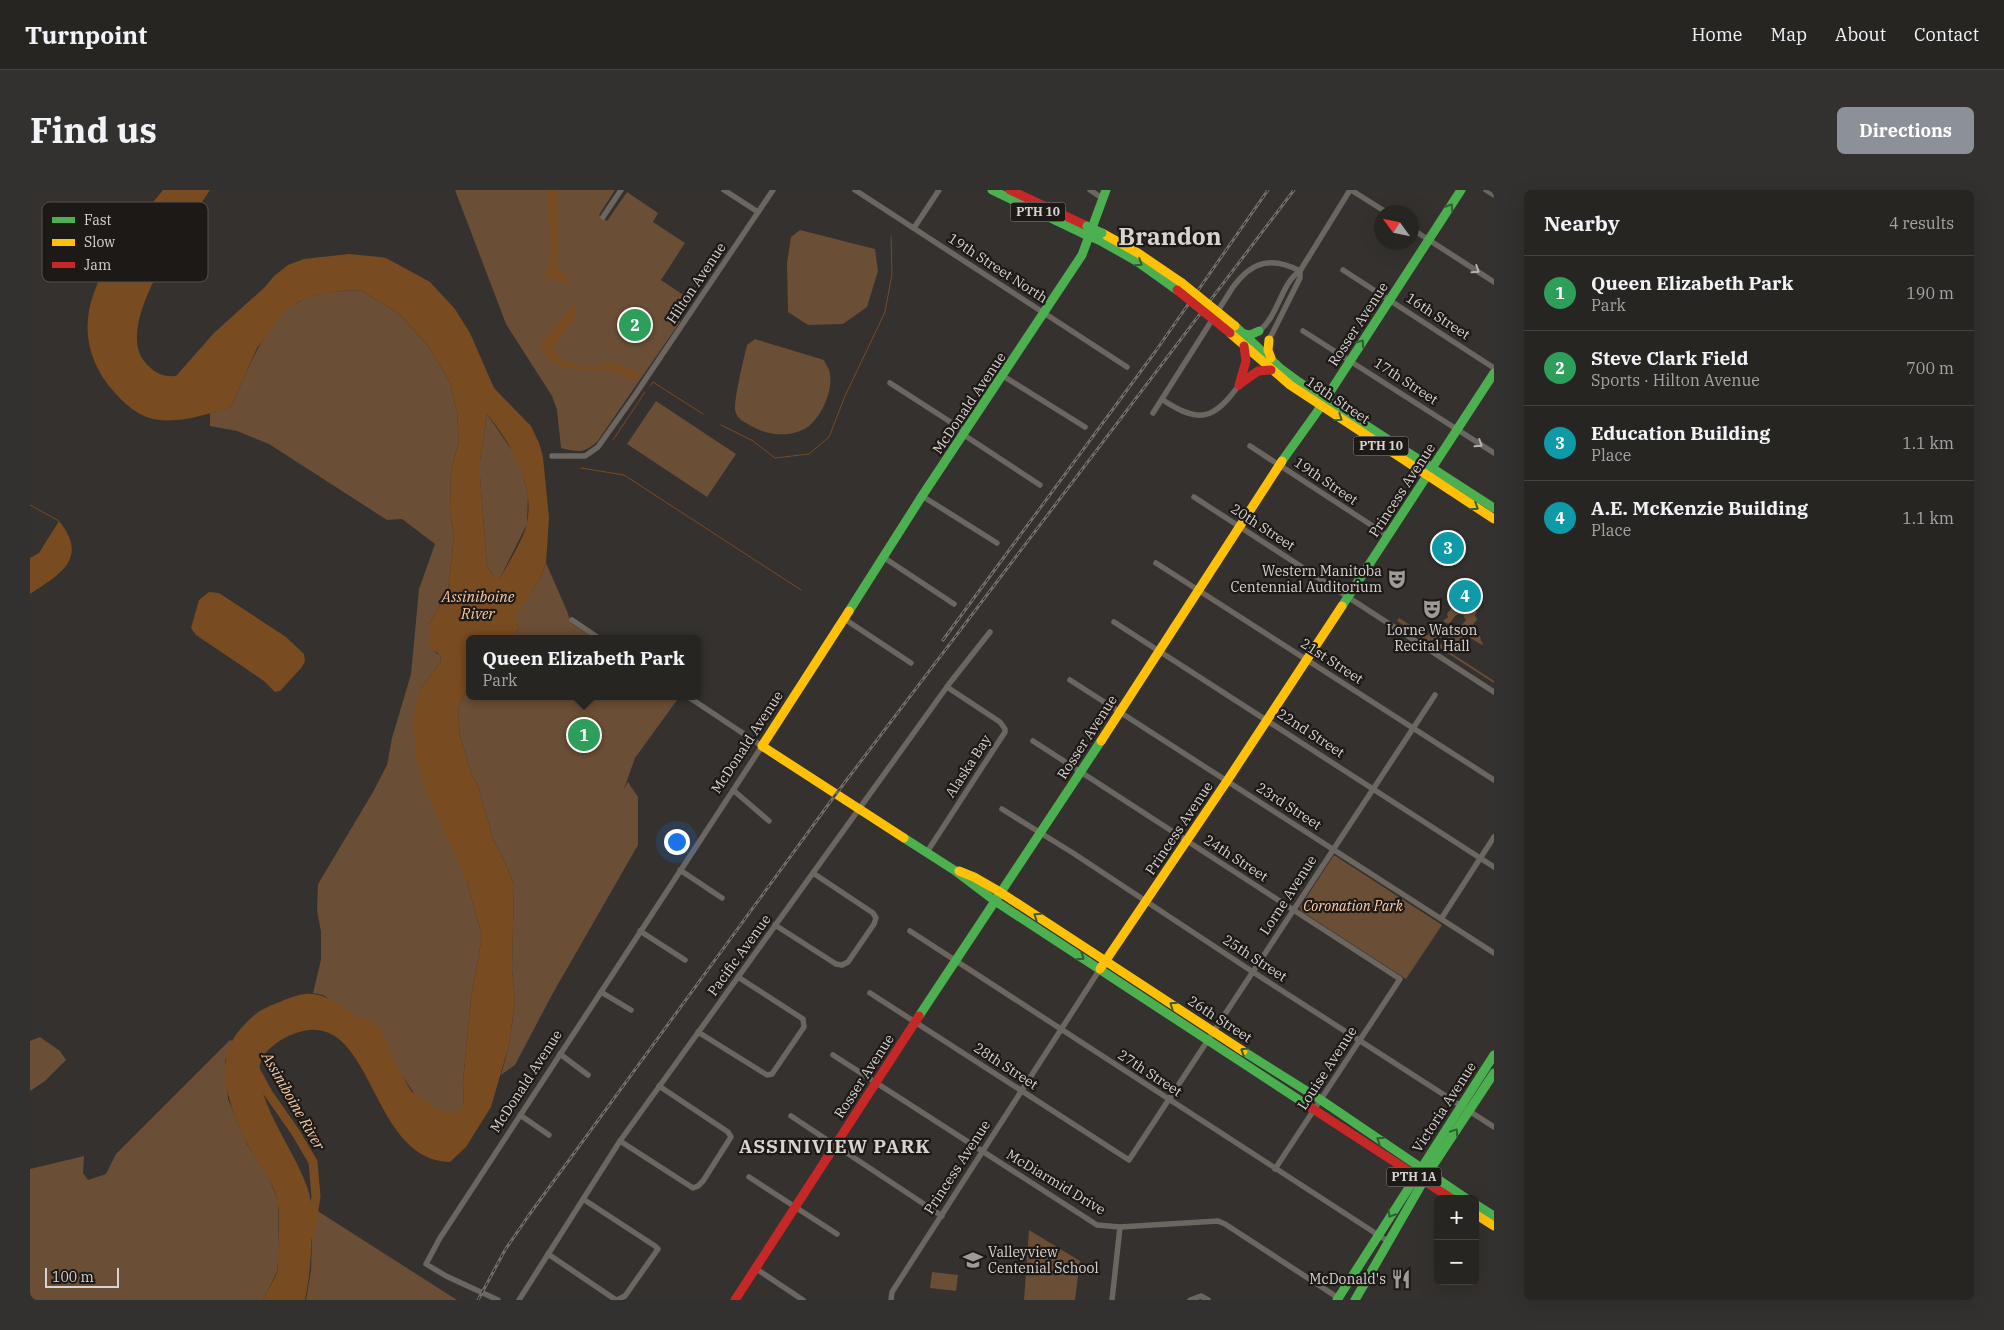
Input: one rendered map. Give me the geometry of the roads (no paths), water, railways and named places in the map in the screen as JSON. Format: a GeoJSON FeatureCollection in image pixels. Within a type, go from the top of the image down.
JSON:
{"type":"FeatureCollection","features":[{"type":"Feature","properties":{"kind":"street"},"geometry":{"type":"LineString","coordinates":[[603,217],[621,190]]}},
{"type":"Feature","properties":{"kind":"street"},"geometry":{"type":"LineString","coordinates":[[724,190],[758,212]]}},
{"type":"Feature","properties":{"kind":"street","name":"Hilton Avenue"},"geometry":{"type":"LineString","coordinates":[[552,456],[585,456],[598,447],[635,396],[773,190]]}},
{"type":"Feature","properties":{"kind":"street","name":"19th Street North"},"geometry":{"type":"LineString","coordinates":[[855,190],[1127,367]]}},
{"type":"Feature","properties":{"kind":"street"},"geometry":{"type":"LineString","coordinates":[[914,228],[939,190]]}},
{"type":"Feature","properties":{"kind":"street","name":"PTH 10"},"geometry":{"type":"LineString","coordinates":[[992,190],[1087,231]]}},
{"type":"Feature","properties":{"kind":"street","name":"PTH 10"},"geometry":{"type":"LineString","coordinates":[[1010,190],[1087,231]]}},
{"type":"Feature","properties":{"kind":"street"},"geometry":{"type":"LineString","coordinates":[[1090,190],[1104,194]]}},
{"type":"Feature","properties":{"kind":"street"},"geometry":{"type":"LineString","coordinates":[[1244,334],[1250,335],[1260,331],[1272,318],[1292,279],[1300,271],[1351,190],[1375,205]]}},
{"type":"Feature","properties":{"kind":"street","name":"Rosser Avenue"},"geometry":{"type":"LineString","coordinates":[[735,1300],[1000,892],[1160,651],[1239,526],[1323,402],[1461,190]]}},
{"type":"Feature","properties":{"kind":"street"},"geometry":{"type":"LineString","coordinates":[[1486,190],[1494,196]]}},
{"type":"Feature","properties":{"kind":"street","name":"McDonald Avenue"},"geometry":{"type":"LineString","coordinates":[[498,1300],[480,1290],[446,1276],[426,1264],[440,1238],[762,746],[922,496],[965,434],[1082,255],[1087,231],[1104,194]]}},
{"type":"Feature","properties":{"kind":"street","name":"18th Street"},"geometry":{"type":"LineString","coordinates":[[1087,231],[1100,236],[1180,287],[1233,330],[1244,346],[1271,365],[1290,375],[1323,402],[1430,472],[1494,519]]}},
{"type":"Feature","properties":{"kind":"street"},"geometry":{"type":"LineString","coordinates":[[1419,233],[1494,282]]}},
{"type":"Feature","properties":{"kind":"street"},"geometry":{"type":"LineString","coordinates":[[1153,413],[1233,288],[1247,272],[1260,264],[1273,262],[1287,265],[1300,271]]}},
{"type":"Feature","properties":{"kind":"street","name":"16th Street"},"geometry":{"type":"LineString","coordinates":[[1343,270],[1494,368]]}},
{"type":"Feature","properties":{"kind":"street"},"geometry":{"type":"LineString","coordinates":[[1239,385],[1258,371],[1271,365],[1268,350],[1269,340],[1300,278],[1300,271]]}},
{"type":"Feature","properties":{"kind":"street","name":"18th Street"},"geometry":{"type":"LineString","coordinates":[[1233,330],[1244,334],[1271,365]]}},
{"type":"Feature","properties":{"kind":"street","name":"17th Street"},"geometry":{"type":"LineString","coordinates":[[1304,331],[1494,453]]}},
{"type":"Feature","properties":{"kind":"street"},"geometry":{"type":"LineString","coordinates":[[1163,400],[1185,413],[1206,415],[1212,413],[1225,404],[1239,385],[1247,363],[1244,346]]}},
{"type":"Feature","properties":{"kind":"street","name":"Princess Avenue"},"geometry":{"type":"LineString","coordinates":[[891,1300],[892,1292],[1100,969],[1227,781],[1494,373]]}},
{"type":"Feature","properties":{"kind":"street"},"geometry":{"type":"LineString","coordinates":[[1003,376],[1085,427]]}},
{"type":"Feature","properties":{"kind":"street"},"geometry":{"type":"LineString","coordinates":[[890,383],[1040,485]]}},
{"type":"Feature","properties":{"kind":"street","name":"19th Street"},"geometry":{"type":"LineString","coordinates":[[1250,446],[1388,536]]}},
{"type":"Feature","properties":{"kind":"street","name":"18th Street"},"geometry":{"type":"LineString","coordinates":[[1430,472],[1494,508]]}},
{"type":"Feature","properties":{"kind":"street"},"geometry":{"type":"LineString","coordinates":[[922,496],[997,543]]}},
{"type":"Feature","properties":{"kind":"street","name":"20th Street"},"geometry":{"type":"LineString","coordinates":[[1194,497],[1494,692]]}},
{"type":"Feature","properties":{"kind":"street"},"geometry":{"type":"LineString","coordinates":[[883,557],[954,604]]}},
{"type":"Feature","properties":{"kind":"street","name":"21st Street"},"geometry":{"type":"LineString","coordinates":[[1156,562],[1494,780]]}},
{"type":"Feature","properties":{"kind":"street"},"geometry":{"type":"LineString","coordinates":[[843,618],[911,663]]}},
{"type":"Feature","properties":{"kind":"street"},"geometry":{"type":"LineString","coordinates":[[572,620],[594,635]]}},
{"type":"Feature","properties":{"kind":"street","name":"22nd Street"},"geometry":{"type":"LineString","coordinates":[[1114,622],[1494,867]]}},
{"type":"Feature","properties":{"kind":"street","name":"Pacific Avenue"},"geometry":{"type":"LineString","coordinates":[[519,1300],[620,1141],[947,687],[990,632]]}},
{"type":"Feature","properties":{"kind":"street","name":"23rd Street"},"geometry":{"type":"LineString","coordinates":[[1070,680],[1494,953]]}},
{"type":"Feature","properties":{"kind":"street","name":"Alaska Bay"},"geometry":{"type":"LineString","coordinates":[[926,852],[1005,732],[1000,722],[947,687]]}},
{"type":"Feature","properties":{"kind":"street","name":"Lorne Avenue"},"geometry":{"type":"LineString","coordinates":[[1129,1160],[1435,695]]}},
{"type":"Feature","properties":{"kind":"street"},"geometry":{"type":"LineString","coordinates":[[693,700],[762,746]]}},
{"type":"Feature","properties":{"kind":"street","name":"24th Street"},"geometry":{"type":"LineString","coordinates":[[1033,741],[1400,980]]}},
{"type":"Feature","properties":{"kind":"street","name":"26th Street"},"geometry":{"type":"LineString","coordinates":[[762,746],[954,870],[995,901],[1100,969],[1321,1100],[1451,1195]]}},
{"type":"Feature","properties":{"kind":"street"},"geometry":{"type":"LineString","coordinates":[[733,790],[769,821]]}},
{"type":"Feature","properties":{"kind":"street","name":"25th Street"},"geometry":{"type":"LineString","coordinates":[[1002,809],[1494,1127]]}},
{"type":"Feature","properties":{"kind":"street"},"geometry":{"type":"LineString","coordinates":[[1440,919],[1494,837]]}},
{"type":"Feature","properties":{"kind":"street"},"geometry":{"type":"LineString","coordinates":[[680,870],[722,898]]}},
{"type":"Feature","properties":{"kind":"street","name":"26th Street"},"geometry":{"type":"LineString","coordinates":[[954,870],[974,877],[1000,892],[1106,961],[1315,1108],[1422,1174]]}},
{"type":"Feature","properties":{"kind":"street"},"geometry":{"type":"LineString","coordinates":[[775,925],[836,964],[842,965],[848,962],[874,924],[876,918],[874,913],[813,873]]}},
{"type":"Feature","properties":{"kind":"street"},"geometry":{"type":"LineString","coordinates":[[640,931],[685,960]]}},
{"type":"Feature","properties":{"kind":"street","name":"27th Street"},"geometry":{"type":"LineString","coordinates":[[910,931],[1061,1031],[1389,1242]]}},
{"type":"Feature","properties":{"kind":"street"},"geometry":{"type":"LineString","coordinates":[[698,1032],[767,1075],[772,1074],[804,1027],[804,1023],[802,1019],[738,977]]}},
{"type":"Feature","properties":{"kind":"street","name":"Louise Avenue"},"geometry":{"type":"LineString","coordinates":[[1275,1169],[1400,980]]}},
{"type":"Feature","properties":{"kind":"street"},"geometry":{"type":"LineString","coordinates":[[601,992],[631,1010]]}},
{"type":"Feature","properties":{"kind":"street","name":"28th Street"},"geometry":{"type":"LineString","coordinates":[[870,993],[1129,1160]]}},
{"type":"Feature","properties":{"kind":"street"},"geometry":{"type":"LineString","coordinates":[[560,1054],[588,1075]]}},
{"type":"Feature","properties":{"kind":"street","name":"McDiarmid Drive"},"geometry":{"type":"LineString","coordinates":[[833,1055],[1097,1225],[1120,1227],[1218,1221],[1339,1299]]}},
{"type":"Feature","properties":{"kind":"street","name":"Victoria Avenue"},"geometry":{"type":"LineString","coordinates":[[1339,1299],[1378,1235],[1422,1174],[1465,1108],[1494,1055]]}},
{"type":"Feature","properties":{"kind":"street","name":"Victoria Avenue"},"geometry":{"type":"LineString","coordinates":[[1465,1108],[1494,1073]]}},
{"type":"Feature","properties":{"kind":"street"},"geometry":{"type":"LineString","coordinates":[[620,1141],[693,1188],[703,1181],[731,1137],[728,1132],[659,1086]]}},
{"type":"Feature","properties":{"kind":"street"},"geometry":{"type":"LineString","coordinates":[[520,1116],[549,1135]]}},
{"type":"Feature","properties":{"kind":"street"},"geometry":{"type":"LineString","coordinates":[[790,1116],[942,1216]]}},
{"type":"Feature","properties":{"kind":"street","name":"Victoria Avenue"},"geometry":{"type":"LineString","coordinates":[[1355,1300],[1389,1242],[1422,1174]]}},
{"type":"Feature","properties":{"kind":"street"},"geometry":{"type":"LineString","coordinates":[[749,1177],[837,1234]]}},
{"type":"Feature","properties":{"kind":"street"},"geometry":{"type":"LineString","coordinates":[[548,1254],[617,1300],[626,1296],[658,1249],[582,1199]]}},
{"type":"Feature","properties":{"kind":"street"},"geometry":{"type":"LineString","coordinates":[[1479,1207],[1494,1216]]}},
{"type":"Feature","properties":{"kind":"street"},"geometry":{"type":"LineString","coordinates":[[1479,1217],[1494,1226]]}},
{"type":"Feature","properties":{"kind":"street"},"geometry":{"type":"LineString","coordinates":[[1112,1300],[1120,1227]]}},
{"type":"Feature","properties":{"kind":"street"},"geometry":{"type":"LineString","coordinates":[[755,1268],[803,1300]]}},
{"type":"Feature","properties":{"kind":"street"},"geometry":{"type":"LineString","coordinates":[[1190,1300],[1201,1296],[1208,1300]]}},
{"type":"Feature","properties":{"kind":"water","name":"Assiniboine River"},"geometry":{"type":"Polygon","coordinates":[[[163,190],[210,190],[202,202],[153,202],[163,190]]]}},
{"type":"Feature","properties":{"kind":"water"},"geometry":{"type":"Polygon","coordinates":[[[549,190],[557,192],[557,267],[569,281],[564,284],[552,277],[546,282],[545,279],[551,255],[547,195],[549,190]]]}},
{"type":"Feature","properties":{"kind":"water","name":"Assiniboine River"},"geometry":{"type":"Polygon","coordinates":[[[349,254],[386,258],[430,282],[455,309],[470,333],[494,388],[531,426],[543,457],[549,518],[546,563],[539,581],[515,616],[519,629],[512,635],[466,635],[466,692],[459,705],[458,717],[460,736],[471,773],[478,786],[493,839],[514,885],[512,969],[515,1001],[509,1045],[491,1107],[466,1147],[450,1162],[425,1156],[405,1140],[389,1118],[348,1048],[331,1034],[310,1030],[297,1033],[278,1042],[264,1054],[260,1065],[263,1093],[269,1109],[301,1171],[313,1209],[310,1266],[305,1300],[263,1300],[277,1273],[278,1203],[271,1184],[245,1139],[228,1095],[225,1070],[226,1058],[236,1034],[251,1018],[268,1007],[302,994],[316,994],[336,1003],[360,1018],[378,1033],[389,1049],[412,1093],[433,1116],[445,1121],[458,1120],[464,1105],[463,1082],[471,998],[482,936],[467,882],[423,784],[416,755],[413,721],[420,690],[441,661],[440,655],[431,648],[429,624],[448,591],[454,536],[450,512],[451,471],[459,440],[457,412],[450,382],[426,343],[398,313],[362,291],[349,290],[315,295],[298,302],[283,314],[257,348],[231,407],[188,419],[165,420],[144,416],[136,412],[115,393],[98,370],[89,344],[88,331],[90,304],[98,282],[154,282],[146,299],[139,323],[137,344],[144,361],[154,371],[166,376],[176,376],[214,333],[288,265],[304,259],[349,254]],[[487,414],[480,461],[480,477],[487,566],[495,578],[500,578],[526,529],[529,508],[528,493],[519,465],[504,438],[487,414]]]}},
{"type":"Feature","properties":{"kind":"water"},"geometry":{"type":"Polygon","coordinates":[[[575,303],[577,303],[574,319],[553,346],[559,357],[564,361],[586,367],[610,363],[616,364],[636,372],[640,378],[633,380],[614,371],[576,369],[561,366],[549,358],[542,350],[542,343],[575,303]]]}},
{"type":"Feature","properties":{"kind":"water"},"geometry":{"type":"Polygon","coordinates":[[[59,521],[68,534],[71,555],[61,572],[30,594],[30,558],[39,553],[59,521]]]}},
{"type":"Feature","properties":{"kind":"water"},"geometry":{"type":"Polygon","coordinates":[[[209,592],[219,593],[286,637],[304,654],[305,661],[302,667],[280,691],[275,692],[264,681],[196,635],[191,628],[199,600],[209,592]]]}},
{"type":"Feature","properties":{"kind":"waterway"},"geometry":{"type":"LineString","coordinates":[[721,425],[753,441],[775,458],[809,454],[829,437],[845,396],[885,312],[892,274],[891,237]]}},
{"type":"Feature","properties":{"kind":"waterway"},"geometry":{"type":"LineString","coordinates":[[650,386],[653,382],[703,414]]}},
{"type":"Feature","properties":{"kind":"waterway"},"geometry":{"type":"LineString","coordinates":[[613,440],[645,392]]}},
{"type":"Feature","properties":{"kind":"waterway"},"geometry":{"type":"LineString","coordinates":[[581,468],[624,475],[801,590]]}},
{"type":"Feature","properties":{"kind":"waterway"},"geometry":{"type":"LineString","coordinates":[[30,505],[59,521]]}},
{"type":"Feature","properties":{"kind":"waterway","name":"Assiniboine River"},"geometry":{"type":"LineString","coordinates":[[365,1023],[377,1032],[384,1044]]}},
{"type":"Feature","properties":{"kind":"waterway","name":"Assiniboine River"},"geometry":{"type":"LineString","coordinates":[[255,1069],[268,1093],[296,1133],[313,1162],[316,1197],[310,1234]]}},
{"type":"Feature","properties":{"kind":"waterway","name":"Assiniboine River"},"geometry":{"type":"LineString","coordinates":[[413,1097],[429,1110],[440,1115],[460,1116],[467,1107]]}},
{"type":"Feature","properties":{"kind":"railway"},"geometry":{"type":"LineString","coordinates":[[943,640],[1155,352],[1268,190]]}},
{"type":"Feature","properties":{"kind":"railway"},"geometry":{"type":"LineString","coordinates":[[478,1300],[505,1250],[529,1215],[836,794],[1294,190]]}},
{"type":"Feature","properties":{"kind":"place","name":"Steve Clark Field"},"geometry":{"type":"Point","coordinates":[635,325]}},
{"type":"Feature","properties":{"kind":"place","name":"Education Building"},"geometry":{"type":"Point","coordinates":[1448,548]}},
{"type":"Feature","properties":{"kind":"place","name":"Western Manitoba Centennial Auditorium"},"geometry":{"type":"Point","coordinates":[1397,579]}},
{"type":"Feature","properties":{"kind":"place","name":"A.E. McKenzie Building"},"geometry":{"type":"Point","coordinates":[1465,596]}},
{"type":"Feature","properties":{"kind":"place","name":"Lorne Watson Recital Hall"},"geometry":{"type":"Point","coordinates":[1432,609]}},
{"type":"Feature","properties":{"kind":"place","name":"Queen Elizabeth Park"},"geometry":{"type":"Point","coordinates":[584,735]}},
{"type":"Feature","properties":{"kind":"place","name":"Valleyview Centenial School"},"geometry":{"type":"Point","coordinates":[973,1260]}},
{"type":"Feature","properties":{"kind":"place","name":"McDonald's"},"geometry":{"type":"Point","coordinates":[1401,1279]}},
{"type":"Feature","properties":{"kind":"district","name":"Brandon"},"geometry":{"type":"Point","coordinates":[1170,237]}},
{"type":"Feature","properties":{"kind":"district","name":"ASSINIVIEW PARK"},"geometry":{"type":"Point","coordinates":[835,1146]}},
{"type":"Feature","properties":{"kind":"park label","name":"Coronation Park"},"geometry":{"type":"Point","coordinates":[1353,906]}}]}
